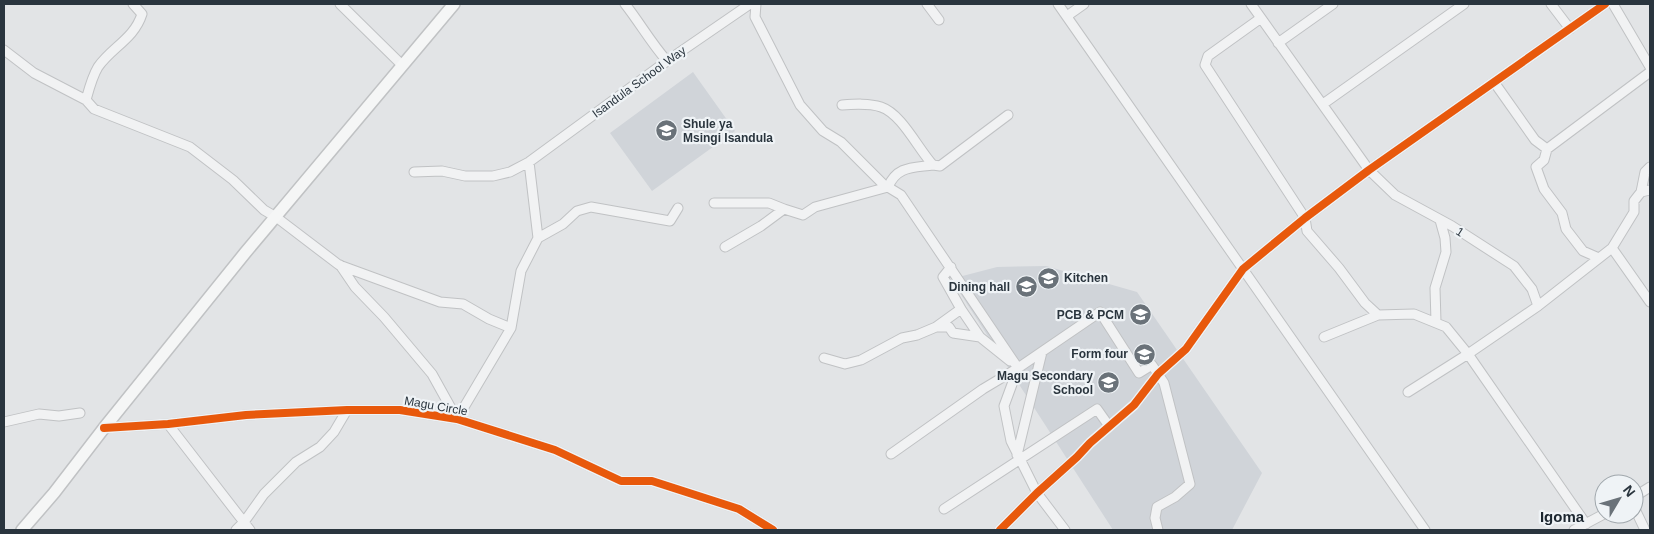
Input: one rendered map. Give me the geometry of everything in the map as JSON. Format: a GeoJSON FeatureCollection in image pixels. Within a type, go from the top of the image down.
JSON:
{"type":"FeatureCollection","features":[{"type":"Feature","properties":{"kind":"main road"},"geometry":{"type":"LineString","coordinates":[[22,530],[54,493],[104,428],[276,217],[454,4]]}},
{"type":"Feature","properties":{"kind":"street"},"geometry":{"type":"LineString","coordinates":[[86,100],[89,86],[99,67],[138,26],[142,14],[133,4]]}},
{"type":"Feature","properties":{"kind":"street"},"geometry":{"type":"LineString","coordinates":[[340,4],[402,65]]}},
{"type":"Feature","properties":{"kind":"street"},"geometry":{"type":"LineString","coordinates":[[625,4],[636,17],[651,43],[667,61]]}},
{"type":"Feature","properties":{"kind":"street"},"geometry":{"type":"LineString","coordinates":[[750,4],[755,18],[800,105],[823,131],[840,142],[883,184],[901,195],[1018,368]]}},
{"type":"Feature","properties":{"kind":"street","name":"Isandula School Way"},"geometry":{"type":"LineString","coordinates":[[414,172],[442,171],[465,176],[492,176],[510,172],[530,162],[667,61],[750,4]]}},
{"type":"Feature","properties":{"kind":"street"},"geometry":{"type":"LineString","coordinates":[[927,4],[939,20]]}},
{"type":"Feature","properties":{"kind":"street"},"geometry":{"type":"LineString","coordinates":[[1058,4],[1425,530]]}},
{"type":"Feature","properties":{"kind":"street"},"geometry":{"type":"LineString","coordinates":[[1066,16],[1084,4]]}},
{"type":"Feature","properties":{"kind":"street","name":"1"},"geometry":{"type":"LineString","coordinates":[[1251,4],[1368,170],[1395,194],[1514,266],[1532,290],[1538,306]]}},
{"type":"Feature","properties":{"kind":"street"},"geometry":{"type":"LineString","coordinates":[[1278,43],[1333,4]]}},
{"type":"Feature","properties":{"kind":"street"},"geometry":{"type":"LineString","coordinates":[[1323,104],[1450,8],[1464,4]]}},
{"type":"Feature","properties":{"kind":"street"},"geometry":{"type":"LineString","coordinates":[[1551,4],[1570,29]]}},
{"type":"Feature","properties":{"kind":"street"},"geometry":{"type":"LineString","coordinates":[[1000,530],[1037,493],[1077,458],[1090,443],[1134,405],[1158,374],[1186,349],[1243,269],[1368,170],[1605,4]]}},
{"type":"Feature","properties":{"kind":"street"},"geometry":{"type":"LineString","coordinates":[[1613,4],[1650,67]]}},
{"type":"Feature","properties":{"kind":"street"},"geometry":{"type":"LineString","coordinates":[[1261,18],[1208,56],[1205,65],[1305,218],[1307,231],[1339,268],[1365,303],[1378,315]]}},
{"type":"Feature","properties":{"kind":"street"},"geometry":{"type":"LineString","coordinates":[[4,50],[34,73],[86,100],[94,109],[190,147],[233,180],[264,210],[339,265],[432,374],[457,420]]}},
{"type":"Feature","properties":{"kind":"street"},"geometry":{"type":"LineString","coordinates":[[1599,258],[1583,251],[1566,229],[1562,213],[1544,188],[1536,167],[1544,160],[1547,149],[1650,72]]}},
{"type":"Feature","properties":{"kind":"street"},"geometry":{"type":"LineString","coordinates":[[1494,82],[1535,140],[1547,149]]}},
{"type":"Feature","properties":{"kind":"street"},"geometry":{"type":"LineString","coordinates":[[842,105],[862,104],[882,108],[898,118],[933,165]]}},
{"type":"Feature","properties":{"kind":"street"},"geometry":{"type":"LineString","coordinates":[[888,187],[892,178],[903,169],[933,165],[940,166],[949,161],[1008,115]]}},
{"type":"Feature","properties":{"kind":"street"},"geometry":{"type":"LineString","coordinates":[[457,420],[511,328],[521,271],[538,238],[530,162]]}},
{"type":"Feature","properties":{"kind":"street"},"geometry":{"type":"LineString","coordinates":[[1408,392],[1538,306],[1612,248],[1634,212],[1634,201],[1646,191],[1645,172],[1650,167]]}},
{"type":"Feature","properties":{"kind":"street"},"geometry":{"type":"LineString","coordinates":[[714,203],[769,203],[803,215],[815,207],[888,187]]}},
{"type":"Feature","properties":{"kind":"street"},"geometry":{"type":"LineString","coordinates":[[538,238],[563,224],[577,211],[591,207],[670,221],[678,208]]}},
{"type":"Feature","properties":{"kind":"street"},"geometry":{"type":"LineString","coordinates":[[725,247],[761,226],[784,209]]}},
{"type":"Feature","properties":{"kind":"street"},"geometry":{"type":"LineString","coordinates":[[1436,322],[1435,288],[1446,252],[1445,238],[1440,220]]}},
{"type":"Feature","properties":{"kind":"street"},"geometry":{"type":"LineString","coordinates":[[1612,248],[1650,302]]}},
{"type":"Feature","properties":{"kind":"street"},"geometry":{"type":"LineString","coordinates":[[339,265],[440,302],[463,304],[489,319],[511,328]]}},
{"type":"Feature","properties":{"kind":"street"},"geometry":{"type":"LineString","coordinates":[[951,267],[943,277],[961,309],[980,337],[1018,368]]}},
{"type":"Feature","properties":{"kind":"street"},"geometry":{"type":"LineString","coordinates":[[824,358],[845,364],[861,360],[902,338],[917,335],[936,327],[961,309]]}},
{"type":"Feature","properties":{"kind":"street"},"geometry":{"type":"LineString","coordinates":[[891,454],[1100,312],[1139,373],[1152,365],[1164,383],[1190,484],[1175,497],[1157,507],[1155,518],[1158,530]]}},
{"type":"Feature","properties":{"kind":"street"},"geometry":{"type":"LineString","coordinates":[[1324,337],[1378,315],[1414,314],[1446,327],[1468,354],[1586,524]]}},
{"type":"Feature","properties":{"kind":"street"},"geometry":{"type":"LineString","coordinates":[[936,327],[948,327],[953,333],[980,337]]}},
{"type":"Feature","properties":{"kind":"street"},"geometry":{"type":"LineString","coordinates":[[1018,457],[1042,352]]}},
{"type":"Feature","properties":{"kind":"street"},"geometry":{"type":"LineString","coordinates":[[1018,368],[1004,406],[1011,441],[1037,493],[1065,530]]}},
{"type":"Feature","properties":{"kind":"street"},"geometry":{"type":"LineString","coordinates":[[944,509],[1018,457],[1097,409],[1109,426]]}},
{"type":"Feature","properties":{"kind":"street"},"geometry":{"type":"LineString","coordinates":[[236,530],[247,526],[264,494],[296,462],[320,447],[334,432],[347,410]]}},
{"type":"Feature","properties":{"kind":"street","name":"Magu Circle"},"geometry":{"type":"LineString","coordinates":[[104,428],[168,424],[246,415],[347,410],[400,410],[457,420],[555,450],[621,481],[652,481],[739,509],[773,530]]}},
{"type":"Feature","properties":{"kind":"street"},"geometry":{"type":"LineString","coordinates":[[4,422],[39,414],[59,416],[80,413]]}},
{"type":"Feature","properties":{"kind":"street"},"geometry":{"type":"LineString","coordinates":[[168,424],[247,526]]}},
{"type":"Feature","properties":{"kind":"street"},"geometry":{"type":"LineString","coordinates":[[1574,530],[1594,520]]}},
{"type":"Feature","properties":{"kind":"shaded area"},"geometry":{"type":"Polygon","coordinates":[[[693,72],[735,131],[652,191],[610,133],[693,72]]]}},
{"type":"Feature","properties":{"kind":"shaded area","name":"Magu Secondary School"},"geometry":{"type":"Polygon","coordinates":[[[1046,266],[1137,292],[1262,473],[1232,530],[1113,530],[951,279],[997,267],[1046,266]]]}},
{"type":"Feature","properties":{"kind":"cycle path"},"geometry":{"type":"LineString","coordinates":[[1000,530],[1090,443],[1134,405],[1158,374],[1186,349],[1243,269],[1305,218],[1369,170],[1605,4]]}},
{"type":"Feature","properties":{"kind":"cycle path"},"geometry":{"type":"LineString","coordinates":[[104,428],[168,424],[246,415],[347,410],[400,410],[457,419],[555,450],[621,481],[652,481],[739,509],[773,530]]}},
{"type":"Feature","properties":{"kind":"place","name":"Shule ya Msingi Isandula"},"geometry":{"type":"Point","coordinates":[667,131]}},
{"type":"Feature","properties":{"kind":"place","name":"Kitchen"},"geometry":{"type":"Point","coordinates":[1048,278]}},
{"type":"Feature","properties":{"kind":"place","name":"Dining hall"},"geometry":{"type":"Point","coordinates":[1026,287]}},
{"type":"Feature","properties":{"kind":"place","name":"PCB & PCM"},"geometry":{"type":"Point","coordinates":[1140,315]}},
{"type":"Feature","properties":{"kind":"place","name":"Form four"},"geometry":{"type":"Point","coordinates":[1144,354]}},
{"type":"Feature","properties":{"kind":"place","name":"Magu Secondary School"},"geometry":{"type":"Point","coordinates":[1109,383]}},
{"type":"Feature","properties":{"kind":"district","name":"Igoma"},"geometry":{"type":"Point","coordinates":[1562,516]}}]}
